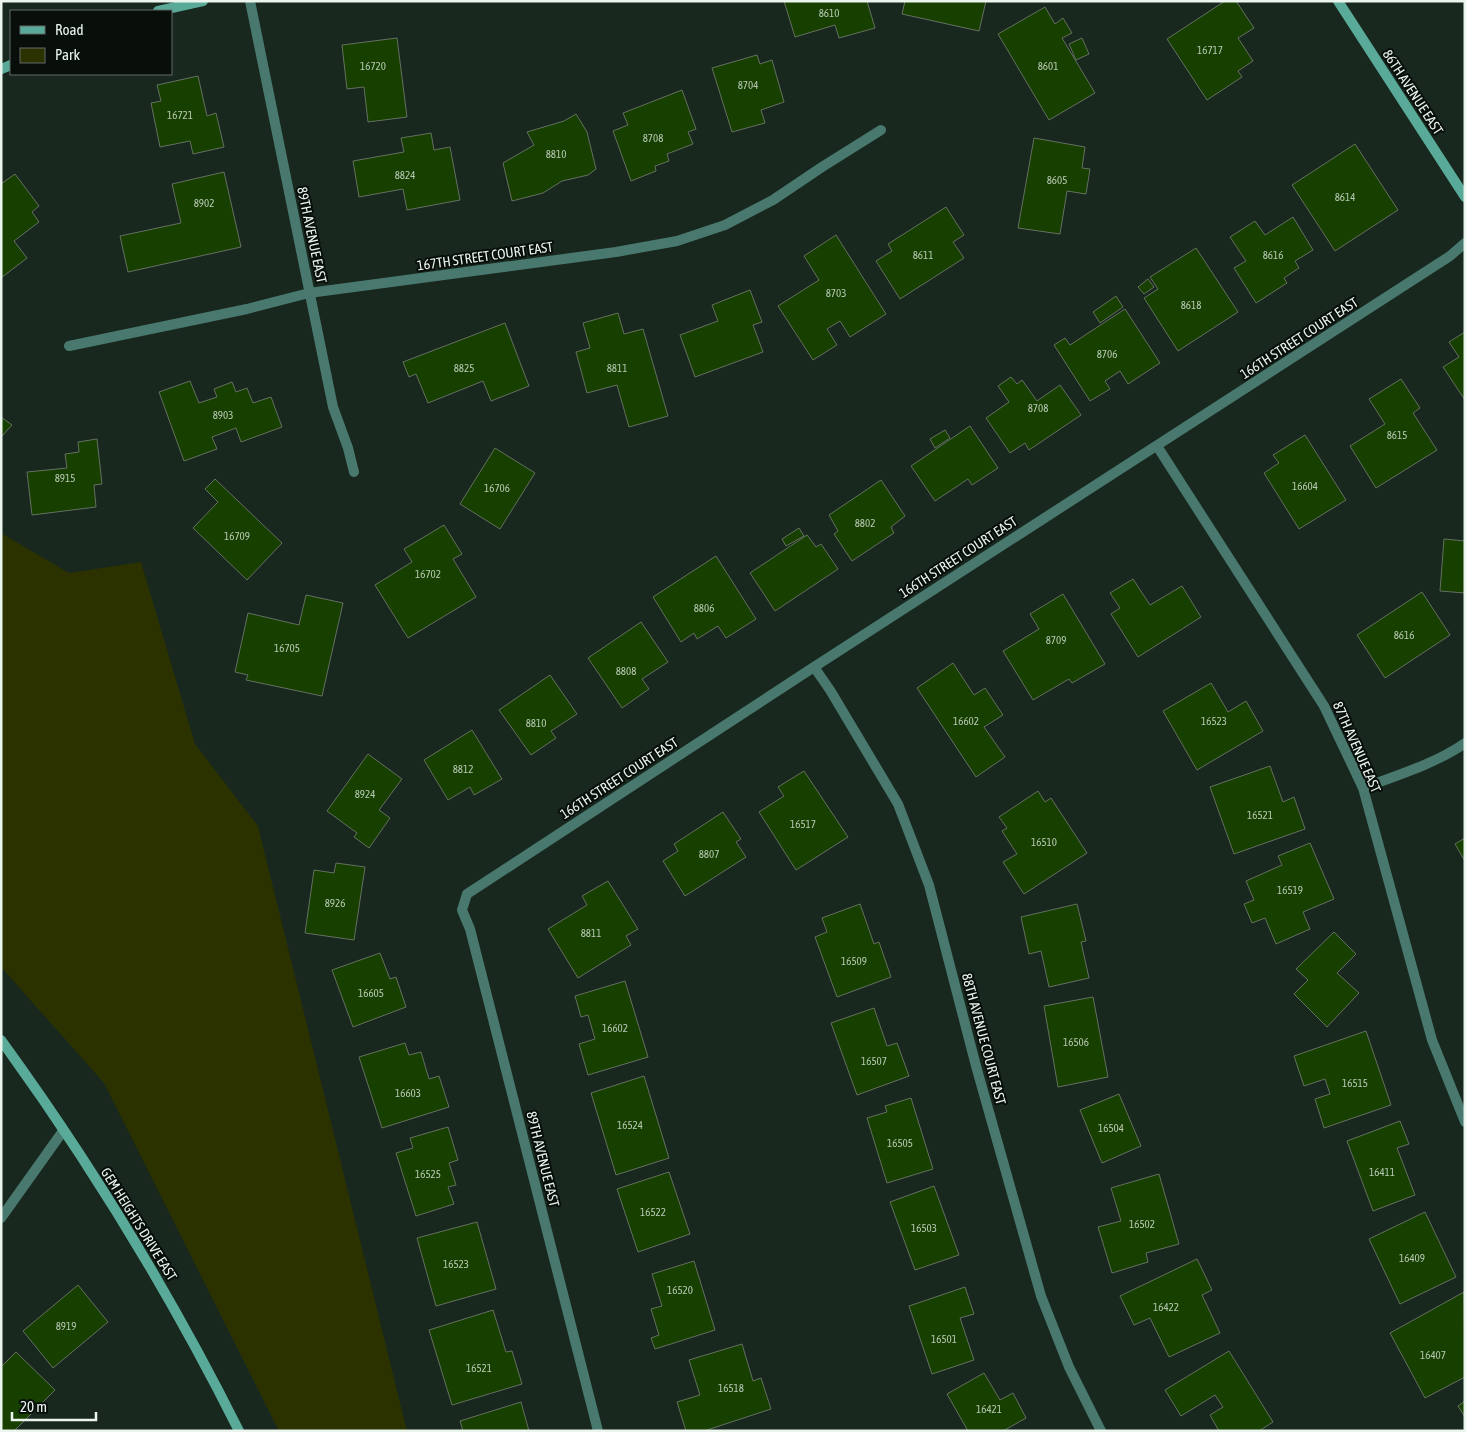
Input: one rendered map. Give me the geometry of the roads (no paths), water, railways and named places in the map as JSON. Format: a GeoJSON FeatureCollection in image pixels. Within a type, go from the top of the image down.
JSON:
{"type":"FeatureCollection","features":[{"type":"Feature","properties":{"kind":"street"},"geometry":{"type":"LineString","coordinates":[[162,10],[203,1]]}},
{"type":"Feature","properties":{"kind":"street","name":"89TH AVENUE EAST"},"geometry":{"type":"LineString","coordinates":[[250,1],[333,407],[348,448],[354,472]]}},
{"type":"Feature","properties":{"kind":"street","name":"86TH AVENUE EAST"},"geometry":{"type":"LineString","coordinates":[[1338,1],[1465,197]]}},
{"type":"Feature","properties":{"kind":"street","name":"167TH STREET COURT EAST"},"geometry":{"type":"LineString","coordinates":[[69,346],[247,309],[310,293],[616,252],[677,241],[725,225],[773,200],[881,130]]}},
{"type":"Feature","properties":{"kind":"street","name":"166TH STREET COURT EAST"},"geometry":{"type":"LineString","coordinates":[[466,894],[1450,256],[1465,244]]}},
{"type":"Feature","properties":{"kind":"street","name":"87TH AVENUE EAST"},"geometry":{"type":"LineString","coordinates":[[1157,446],[1324,706],[1363,788],[1432,1040],[1465,1122]]}},
{"type":"Feature","properties":{"kind":"street","name":"88TH AVENUE COURT EAST"},"geometry":{"type":"LineString","coordinates":[[814,667],[830,690],[898,804],[929,885],[976,1066],[1041,1296],[1069,1367],[1101,1431]]}},
{"type":"Feature","properties":{"kind":"street"},"geometry":{"type":"LineString","coordinates":[[1363,788],[1406,772],[1455,750],[1465,743]]}},
{"type":"Feature","properties":{"kind":"street","name":"89TH AVENUE EAST"},"geometry":{"type":"LineString","coordinates":[[466,894],[462,910],[475,948],[598,1431]]}},
{"type":"Feature","properties":{"kind":"street","name":"GEM HEIGHTS DRIVE EAST"},"geometry":{"type":"LineString","coordinates":[[1,1040],[102,1187],[153,1270],[202,1358],[239,1431]]}},
{"type":"Feature","properties":{"kind":"street"},"geometry":{"type":"LineString","coordinates":[[1,1218],[63,1131]]}}]}
